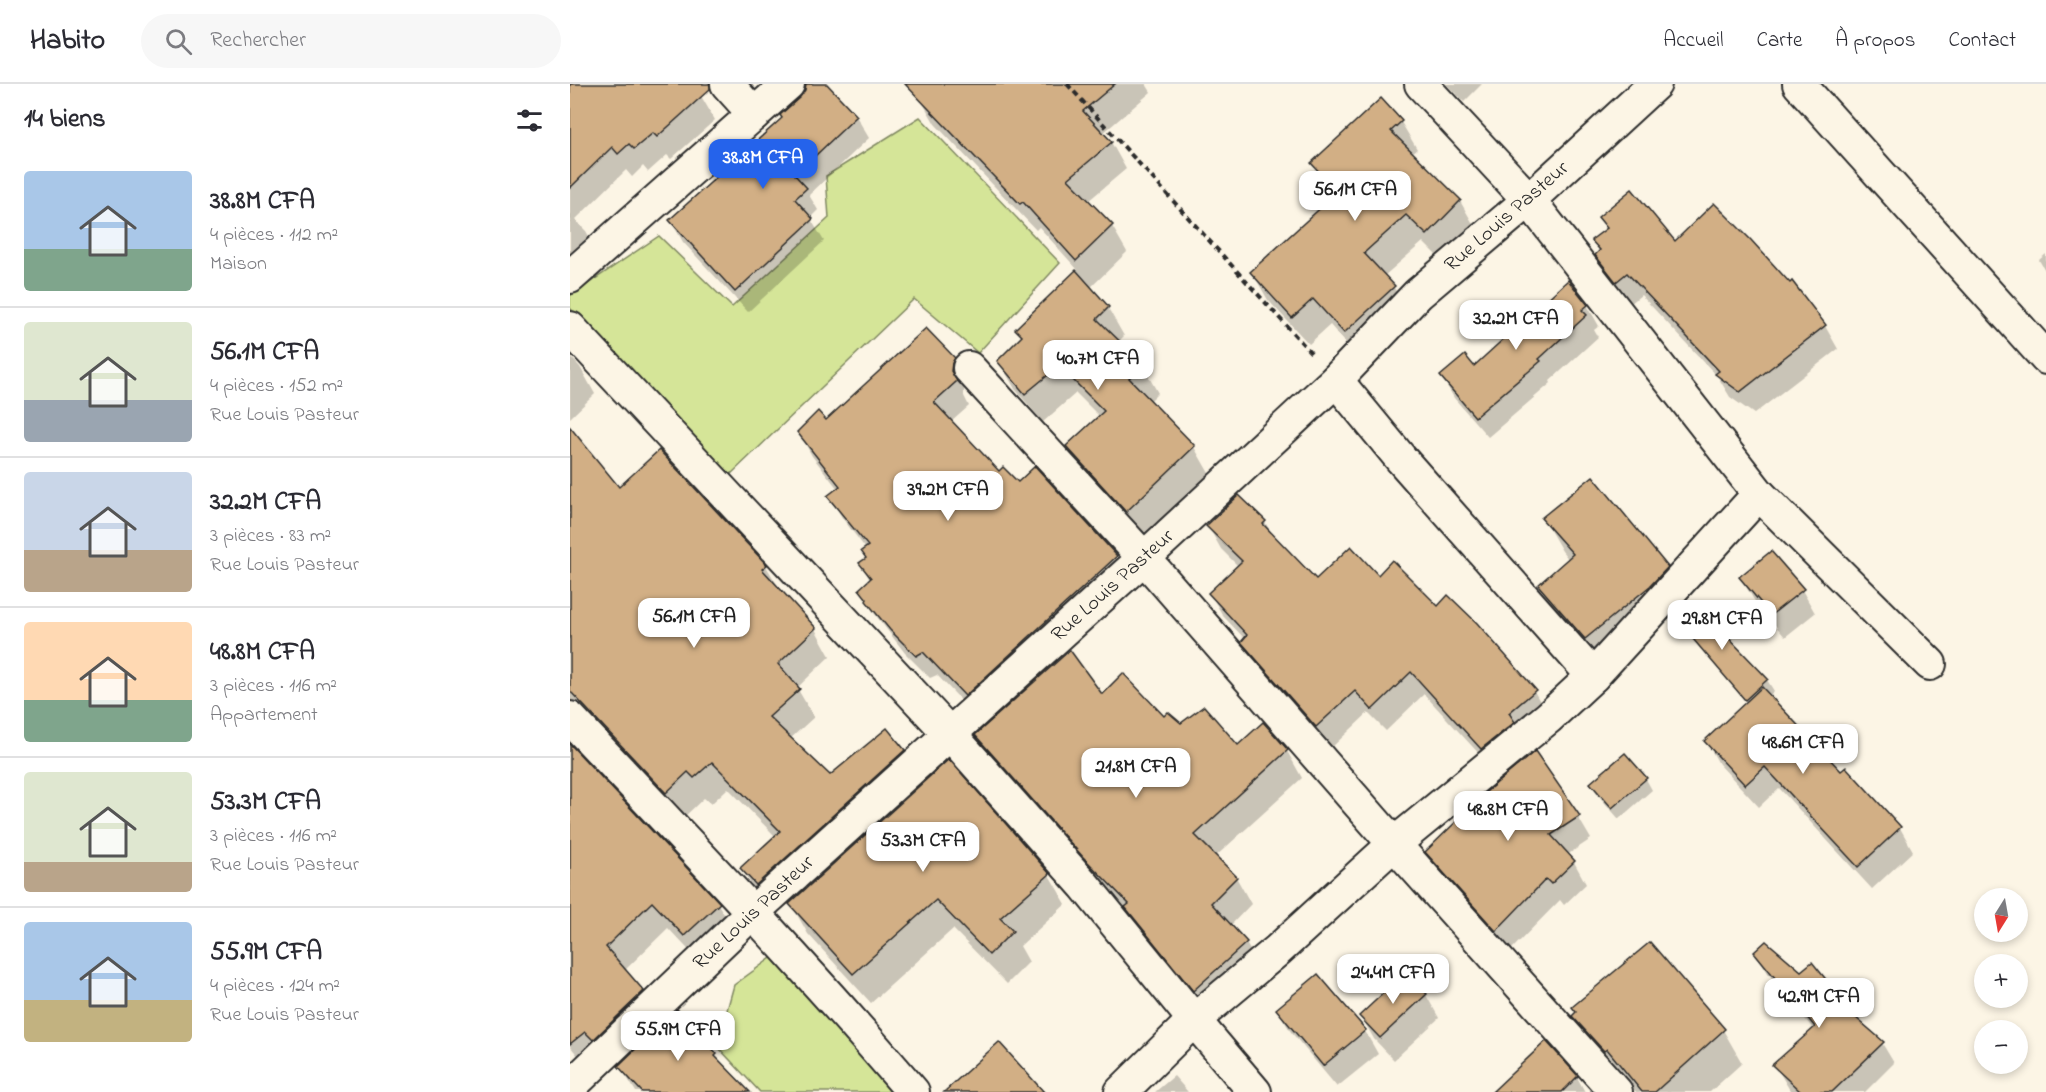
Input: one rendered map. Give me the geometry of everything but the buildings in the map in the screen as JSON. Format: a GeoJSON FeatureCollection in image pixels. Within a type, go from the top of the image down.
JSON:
{"type":"FeatureCollection","features":[{"type":"Feature","properties":{"kind":"street"},"geometry":{"type":"LineString","coordinates":[[727,84],[754,114]]}},
{"type":"Feature","properties":{"kind":"street"},"geometry":{"type":"LineString","coordinates":[[570,277],[788,84]]}},
{"type":"Feature","properties":{"kind":"street"},"geometry":{"type":"LineString","coordinates":[[1421,84],[1529,200],[1759,494],[1930,664]]}},
{"type":"Feature","properties":{"kind":"street","name":"Rue Louis Pasteur"},"geometry":{"type":"LineString","coordinates":[[570,1086],[753,912],[1144,558],[1336,380],[1418,294],[1529,200],[1655,84]]}},
{"type":"Feature","properties":{"kind":"street"},"geometry":{"type":"LineString","coordinates":[[1799,84],[2046,358]]}},
{"type":"Feature","properties":{"kind":"street"},"geometry":{"type":"LineString","coordinates":[[570,328],[950,734],[1084,885],[1255,1092]]}},
{"type":"Feature","properties":{"kind":"street"},"geometry":{"type":"LineString","coordinates":[[969,368],[1144,558],[1394,844],[1616,1092]]}},
{"type":"Feature","properties":{"kind":"street"},"geometry":{"type":"LineString","coordinates":[[1336,380],[1402,460],[1593,676]]}},
{"type":"Feature","properties":{"kind":"street"},"geometry":{"type":"LineString","coordinates":[[1121,1092],[1194,1020],[1278,950],[1394,844],[1549,717],[1593,676],[1759,494]]}},
{"type":"Feature","properties":{"kind":"street"},"geometry":{"type":"LineString","coordinates":[[570,718],[753,912],[855,1024],[913,1092]]}},
{"type":"Feature","properties":{"kind":"path"},"geometry":{"type":"LineString","coordinates":[[1067,84],[1336,380]]}},
{"type":"Feature","properties":{"kind":"green space"},"geometry":{"type":"Polygon","coordinates":[[[920,117],[1060,263],[978,353],[914,299],[730,475],[570,308],[570,296],[659,236],[732,307],[829,218],[826,176],[920,117]]]}},
{"type":"Feature","properties":{"kind":"green space"},"geometry":{"type":"Polygon","coordinates":[[[778,953],[897,1092],[760,1092],[717,1046],[734,985],[778,953]]]}}]}
